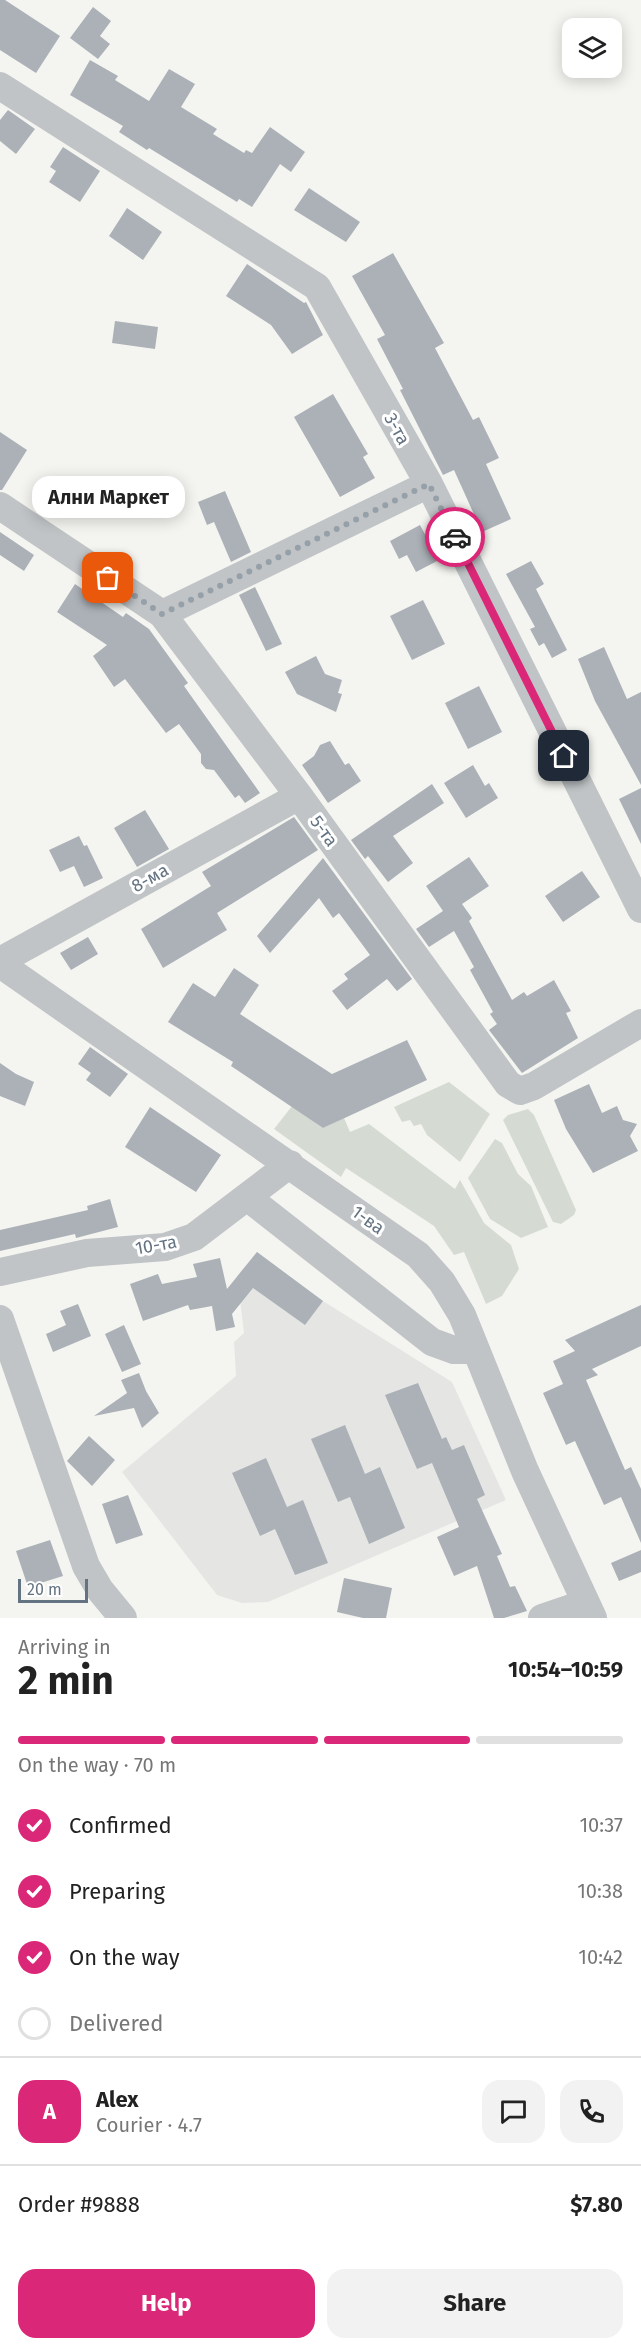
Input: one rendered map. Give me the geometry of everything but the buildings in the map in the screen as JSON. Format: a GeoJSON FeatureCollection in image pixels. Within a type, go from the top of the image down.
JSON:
{"type":"FeatureCollection","features":[{"type":"Feature","properties":{"kind":"street","name":"3-та"},"geometry":{"type":"LineString","coordinates":[[0,86],[317,287],[429,484],[641,909]]}},
{"type":"Feature","properties":{"kind":"street"},"geometry":{"type":"LineString","coordinates":[[162,614],[429,484]]}},
{"type":"Feature","properties":{"kind":"street","name":"5-та"},"geometry":{"type":"LineString","coordinates":[[0,506],[162,614],[299,796],[508,1084],[520,1090],[534,1086],[641,1023]]}},
{"type":"Feature","properties":{"kind":"street","name":"8-ма"},"geometry":{"type":"LineString","coordinates":[[0,962],[299,796]]}},
{"type":"Feature","properties":{"kind":"street","name":"1-ва"},"geometry":{"type":"LineString","coordinates":[[0,962],[418,1255],[442,1282],[462,1315],[525,1471],[590,1611]]}},
{"type":"Feature","properties":{"kind":"street","name":"10-та"},"geometry":{"type":"LineString","coordinates":[[0,1272],[87,1253],[165,1247],[194,1237],[290,1164]]}},
{"type":"Feature","properties":{"kind":"street"},"geometry":{"type":"LineString","coordinates":[[247,1197],[432,1342],[454,1350],[476,1350]]}},
{"type":"Feature","properties":{"kind":"street"},"geometry":{"type":"LineString","coordinates":[[0,1318],[10,1384],[86,1566],[100,1590],[123,1618]]}},
{"type":"Feature","properties":{"kind":"street"},"geometry":{"type":"LineString","coordinates":[[542,1618],[590,1611]]}},
{"type":"Feature","properties":{"kind":"shaded area"},"geometry":{"type":"Polygon","coordinates":[[[449,1082],[490,1114],[460,1162],[427,1135],[421,1124],[414,1126],[410,1120],[402,1122],[394,1107],[449,1082]]]}},
{"type":"Feature","properties":{"kind":"shaded area"},"geometry":{"type":"Polygon","coordinates":[[[292,1106],[323,1128],[344,1118],[350,1132],[369,1124],[455,1189],[460,1180],[484,1223],[511,1245],[519,1269],[502,1296],[486,1304],[464,1252],[454,1255],[434,1226],[346,1168],[341,1177],[274,1129],[292,1106]]]}},
{"type":"Feature","properties":{"kind":"shaded area"},"geometry":{"type":"Polygon","coordinates":[[[528,1109],[534,1115],[576,1210],[574,1215],[561,1224],[553,1222],[503,1120],[508,1115],[528,1109]]]}},
{"type":"Feature","properties":{"kind":"shaded area"},"geometry":{"type":"Polygon","coordinates":[[[495,1139],[502,1143],[518,1174],[531,1186],[548,1227],[521,1238],[490,1219],[468,1178],[495,1139]]]}},
{"type":"Feature","properties":{"kind":"shaded area"},"geometry":{"type":"Polygon","coordinates":[[[257,1252],[323,1301],[452,1382],[506,1500],[268,1602],[242,1603],[217,1595],[122,1472],[236,1376],[234,1342],[244,1333],[237,1276],[257,1252]]]}},
{"type":"Feature","properties":{"kind":"way so far"},"geometry":{"type":"LineString","coordinates":[[108,578],[162,614],[429,484],[455,537]]}},
{"type":"Feature","properties":{"kind":"place","name":"Ални Маркет"},"geometry":{"type":"Point","coordinates":[108,578]}},
{"type":"Feature","properties":{"kind":"route"},"geometry":{"type":"LineString","coordinates":[[455,537],[564,756]]}}]}
